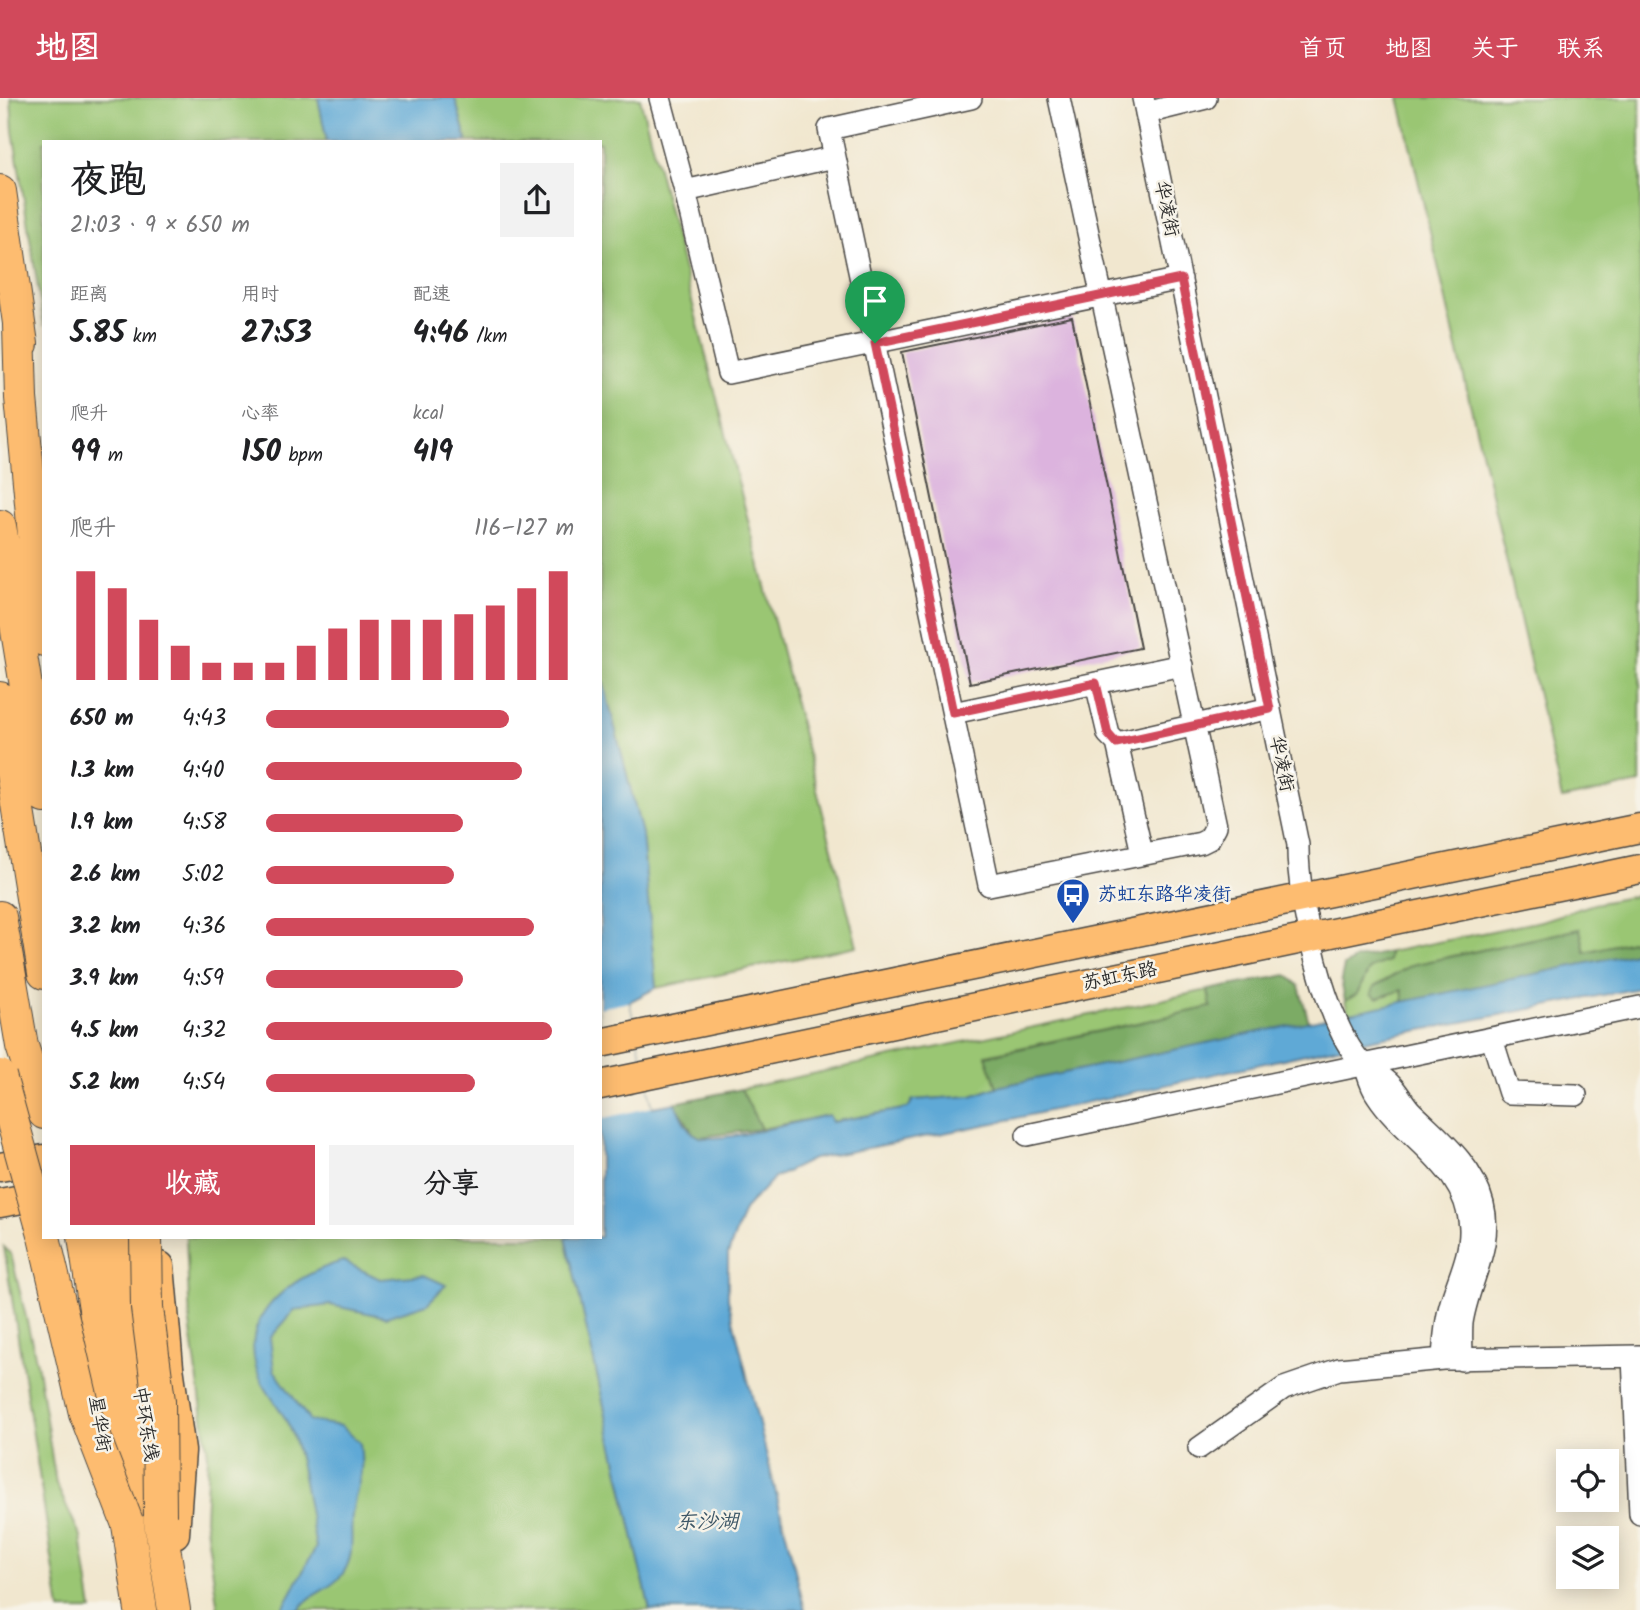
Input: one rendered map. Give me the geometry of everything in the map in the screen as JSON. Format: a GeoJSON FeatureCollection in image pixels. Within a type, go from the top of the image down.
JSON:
{"type":"FeatureCollection","features":[{"type":"Feature","properties":{"kind":"highway"},"geometry":{"type":"LineString","coordinates":[[0,191],[42,465]]}},
{"type":"Feature","properties":{"kind":"highway"},"geometry":{"type":"LineString","coordinates":[[19,325],[21,398],[42,619]]}},
{"type":"Feature","properties":{"kind":"highway"},"geometry":{"type":"LineString","coordinates":[[0,404],[42,639]]}},
{"type":"Feature","properties":{"kind":"highway"},"geometry":{"type":"LineString","coordinates":[[0,526],[42,785]]}},
{"type":"Feature","properties":{"kind":"highway"},"geometry":{"type":"LineString","coordinates":[[0,698],[42,960]]}},
{"type":"Feature","properties":{"kind":"highway"},"geometry":{"type":"LineString","coordinates":[[0,917],[33,1052],[42,1102]]}},
{"type":"Feature","properties":{"kind":"highway"},"geometry":{"type":"LineString","coordinates":[[0,1076],[42,1229]]}},
{"type":"Feature","properties":{"kind":"highway"},"geometry":{"type":"LineString","coordinates":[[45,1239],[85,1413],[127,1522]]}},
{"type":"Feature","properties":{"kind":"highway","name":"中环东线"},"geometry":{"type":"LineString","coordinates":[[84,1239],[141,1610]]}},
{"type":"Feature","properties":{"kind":"highway","name":"中环东线"},"geometry":{"type":"LineString","coordinates":[[115,1239],[167,1525],[174,1610]]}},
{"type":"Feature","properties":{"kind":"highway"},"geometry":{"type":"LineString","coordinates":[[146,1239],[147,1308],[159,1402],[167,1525]]}},
{"type":"Feature","properties":{"kind":"main road","name":"苏虹东路"},"geometry":{"type":"LineString","coordinates":[[602,1043],[1640,828]]}},
{"type":"Feature","properties":{"kind":"main road","name":"苏虹东路"},"geometry":{"type":"LineString","coordinates":[[602,1085],[1640,869]]}},
{"type":"Feature","properties":{"kind":"main road"},"geometry":{"type":"LineString","coordinates":[[0,1167],[42,1159]]}},
{"type":"Feature","properties":{"kind":"main road"},"geometry":{"type":"LineString","coordinates":[[0,1203],[42,1195]]}},
{"type":"Feature","properties":{"kind":"main road","name":"星华街"},"geometry":{"type":"LineString","coordinates":[[69,1239],[129,1610]]}},
{"type":"Feature","properties":{"kind":"main road"},"geometry":{"type":"LineString","coordinates":[[130,1239],[167,1525],[187,1610]]}},
{"type":"Feature","properties":{"kind":"main road"},"geometry":{"type":"LineString","coordinates":[[159,1239],[168,1353],[181,1451],[167,1525]]}},
{"type":"Feature","properties":{"kind":"street"},"geometry":{"type":"LineString","coordinates":[[660,98],[728,373],[1181,279]]}},
{"type":"Feature","properties":{"kind":"street"},"geometry":{"type":"LineString","coordinates":[[971,98],[897,106],[829,129],[989,885],[1142,853],[1201,844],[1214,834],[1216,826],[1104,296],[1059,98]]}},
{"type":"Feature","properties":{"kind":"street"},"geometry":{"type":"LineString","coordinates":[[1145,105],[1206,98]]}},
{"type":"Feature","properties":{"kind":"street","name":"华凌街"},"geometry":{"type":"LineString","coordinates":[[1145,105],[1298,845],[1298,868],[1316,965],[1348,1047],[1365,1066]]}},
{"type":"Feature","properties":{"kind":"street"},"geometry":{"type":"LineString","coordinates":[[685,191],[834,157]]}},
{"type":"Feature","properties":{"kind":"street"},"geometry":{"type":"LineString","coordinates":[[953,713],[1182,665]]}},
{"type":"Feature","properties":{"kind":"street"},"geometry":{"type":"LineString","coordinates":[[1096,683],[1108,734],[1116,743],[1142,853]]}},
{"type":"Feature","properties":{"kind":"street"},"geometry":{"type":"LineString","coordinates":[[1116,743],[1270,709]]}},
{"type":"Feature","properties":{"kind":"street"},"geometry":{"type":"LineString","coordinates":[[1027,1135],[1640,1007]]}},
{"type":"Feature","properties":{"kind":"street"},"geometry":{"type":"LineString","coordinates":[[1492,1039],[1510,1093],[1576,1095]]}},
{"type":"Feature","properties":{"kind":"street"},"geometry":{"type":"LineString","coordinates":[[1365,1066],[1391,1084],[1412,1113],[1438,1134],[1474,1181],[1483,1202],[1487,1225],[1484,1249],[1453,1359]]}},
{"type":"Feature","properties":{"kind":"street"},"geometry":{"type":"LineString","coordinates":[[1199,1448],[1284,1388],[1339,1368],[1453,1359],[1637,1357],[1640,1514]]}},
{"type":"Feature","properties":{"kind":"green space"},"geometry":{"type":"Polygon","coordinates":[[[11,98],[318,98],[327,140],[42,140],[42,313],[13,131],[11,98]]]}},
{"type":"Feature","properties":{"kind":"green space"},"geometry":{"type":"Polygon","coordinates":[[[455,98],[640,98],[857,946],[656,988],[642,834],[602,677],[602,140],[466,140],[455,98]]]}},
{"type":"Feature","properties":{"kind":"green space"},"geometry":{"type":"Polygon","coordinates":[[[1399,98],[1640,98],[1640,783],[1562,799],[1399,98]]]}},
{"type":"Feature","properties":{"kind":"green space"},"geometry":{"type":"Polygon","coordinates":[[[1640,895],[1640,939],[1585,952],[1579,929],[1412,965],[1377,998],[1402,990],[1404,1003],[1349,1015],[1345,1001],[1357,994],[1370,967],[1387,961],[1389,952],[1541,921],[1594,904],[1640,895]]]}},
{"type":"Feature","properties":{"kind":"green space"},"geometry":{"type":"Polygon","coordinates":[[[1580,929],[1585,952],[1640,939],[1640,952],[1404,1003],[1402,990],[1377,998],[1371,994],[1374,987],[1412,965],[1580,929]]]}},
{"type":"Feature","properties":{"kind":"green space"},"geometry":{"type":"Polygon","coordinates":[[[1389,952],[1388,961],[1370,968],[1357,994],[1345,1001],[1341,980],[1344,966],[1356,959],[1389,952]]]}},
{"type":"Feature","properties":{"kind":"green space"},"geometry":{"type":"Polygon","coordinates":[[[1287,975],[1299,986],[1309,1022],[997,1087],[986,1056],[1211,1007],[1208,990],[1287,975]]]}},
{"type":"Feature","properties":{"kind":"green space"},"geometry":{"type":"Polygon","coordinates":[[[1208,990],[1212,1007],[986,1055],[997,1087],[972,1096],[913,1100],[908,1108],[832,1122],[829,1115],[761,1129],[741,1089],[1208,990]]]}},
{"type":"Feature","properties":{"kind":"green space"},"geometry":{"type":"Polygon","coordinates":[[[741,1089],[761,1129],[700,1137],[693,1133],[675,1103],[741,1089]]]}},
{"type":"Feature","properties":{"kind":"green space"},"geometry":{"type":"Polygon","coordinates":[[[186,1239],[566,1239],[650,1610],[218,1610],[205,1519],[208,1455],[190,1323],[186,1239]]]}},
{"type":"Feature","properties":{"kind":"green space"},"geometry":{"type":"Polygon","coordinates":[[[4,1247],[11,1254],[38,1368],[56,1484],[81,1537],[92,1610],[60,1610],[4,1247]]]}},
{"type":"Feature","properties":{"kind":"water"},"geometry":{"type":"Polygon","coordinates":[[[318,98],[455,98],[466,140],[327,140],[318,98]]]}},
{"type":"Feature","properties":{"kind":"water","name":"东沙湖"},"geometry":{"type":"Polygon","coordinates":[[[602,677],[642,834],[656,988],[629,1002],[652,1107],[675,1103],[688,1127],[700,1137],[744,1134],[829,1115],[832,1122],[908,1108],[913,1100],[972,1096],[997,1087],[1640,952],[1640,988],[1369,1040],[994,1123],[813,1159],[774,1178],[744,1210],[728,1254],[728,1299],[805,1610],[650,1610],[566,1239],[602,1239],[602,677]]]}},
{"type":"Feature","properties":{"kind":"water"},"geometry":{"type":"Polygon","coordinates":[[[343,1261],[380,1279],[424,1275],[446,1285],[427,1304],[386,1317],[330,1305],[295,1310],[270,1338],[274,1370],[310,1421],[341,1426],[360,1443],[361,1454],[360,1476],[352,1517],[351,1551],[346,1568],[336,1581],[308,1600],[299,1610],[282,1610],[316,1547],[302,1470],[290,1428],[256,1367],[253,1347],[256,1329],[276,1298],[291,1286],[325,1267],[343,1261]]]}},
{"type":"Feature","properties":{"kind":"pier"},"geometry":{"type":"Polygon","coordinates":[[[629,1002],[652,1107],[602,1119],[602,1008],[629,1002]]]}},
{"type":"Feature","properties":{"kind":"building"},"geometry":{"type":"Polygon","coordinates":[[[1072,317],[1140,648],[970,683],[902,352],[1072,317]]]}},
{"type":"Feature","properties":{"kind":"place","name":"苏虹东路华凌街"},"geometry":{"type":"Point","coordinates":[1073,925]}},
{"type":"Feature","properties":{"kind":"route"},"geometry":{"type":"LineString","coordinates":[[1181,279],[1270,709],[1116,743],[1108,734],[1096,683],[953,713],[875,343],[1181,279]]}}]}
